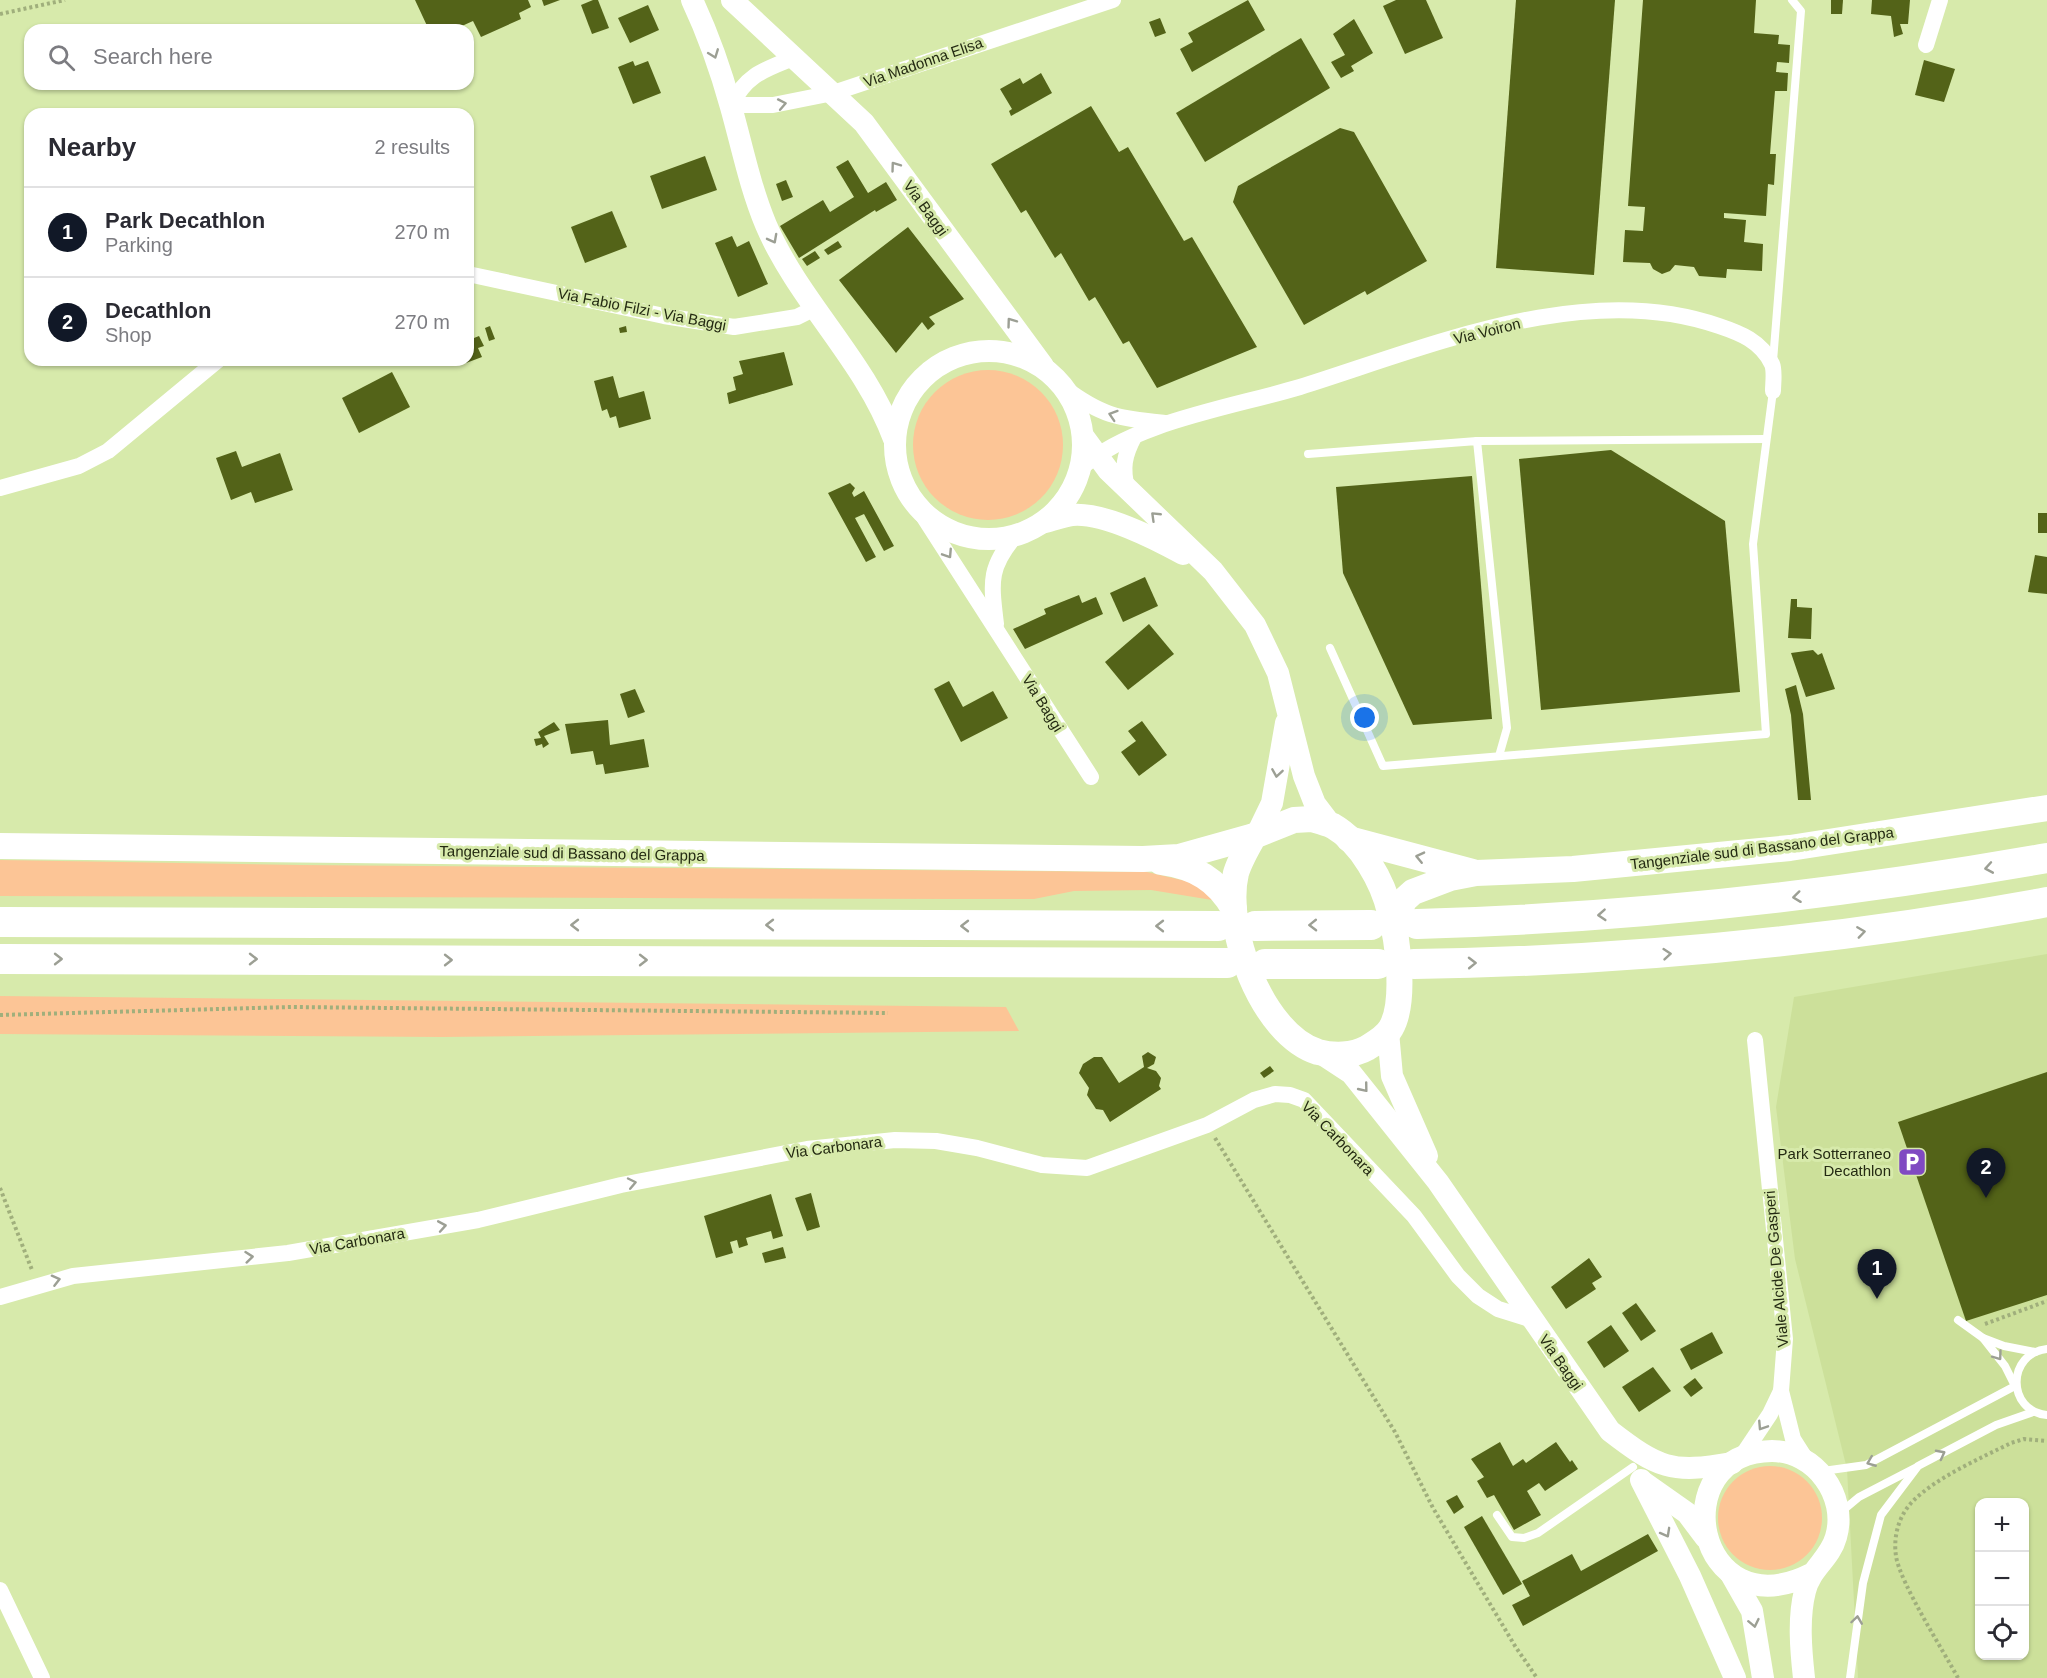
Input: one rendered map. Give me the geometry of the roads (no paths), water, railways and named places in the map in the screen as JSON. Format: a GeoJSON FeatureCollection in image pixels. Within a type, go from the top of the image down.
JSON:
{"type":"FeatureCollection","features":[{"type":"Feature","properties":{"kind":"highway"},"geometry":{"type":"LineString","coordinates":[[0,922],[1234,913],[1522,921],[1735,904],[1904,882],[2047,858]]}},
{"type":"Feature","properties":{"kind":"highway"},"geometry":{"type":"LineString","coordinates":[[1414,964],[1561,961],[1721,949],[1909,925],[2047,902]]}},
{"type":"Feature","properties":{"kind":"highway"},"geometry":{"type":"LineString","coordinates":[[0,959],[1049,960],[1227,963]]}},
{"type":"Feature","properties":{"kind":"highway"},"geometry":{"type":"LineString","coordinates":[[1265,964],[1377,964]]}},
{"type":"Feature","properties":{"kind":"main road","name":"Via Baggi"},"geometry":{"type":"LineString","coordinates":[[692,0],[717,62],[731,105],[748,176],[766,225],[791,273],[884,411],[895,441],[900,474],[916,505],[937,524],[962,535],[990,539],[1017,534],[1042,522],[1074,515],[1111,522],[1149,534],[1213,572]]}},
{"type":"Feature","properties":{"kind":"main road","name":"Via Baggi"},"geometry":{"type":"LineString","coordinates":[[732,0],[796,57],[864,123],[1045,369],[1063,387],[1080,418],[1088,461],[1059,508],[1042,522]]}},
{"type":"Feature","properties":{"kind":"main road","name":"Via Baggi"},"geometry":{"type":"LineString","coordinates":[[895,441],[900,416],[911,393],[928,374],[949,360],[973,352],[998,351],[1023,357],[1045,369]]}},
{"type":"Feature","properties":{"kind":"main road","name":"Via Baggi"},"geometry":{"type":"LineString","coordinates":[[1088,461],[1127,489],[1213,572],[1255,625],[1278,673],[1304,776],[1316,804],[1340,832]]}},
{"type":"Feature","properties":{"kind":"main road","name":"Via Baggi"},"geometry":{"type":"LineString","coordinates":[[1255,835],[1272,804],[1287,716]]}},
{"type":"Feature","properties":{"kind":"main road","name":"Tangenziale sud di Bassano del Grappa"},"geometry":{"type":"LineString","coordinates":[[1395,917],[1427,885],[1476,873],[1573,869],[1790,848],[2047,808]]}},
{"type":"Feature","properties":{"kind":"main road","name":"Tangenziale sud di Bassano del Grappa"},"geometry":{"type":"LineString","coordinates":[[0,846],[1143,859],[1179,857],[1255,835],[1294,820],[1312,819],[1340,832],[1476,873]]}},
{"type":"Feature","properties":{"kind":"main road"},"geometry":{"type":"LineString","coordinates":[[1255,835],[1236,874],[1234,913],[1239,945],[1250,974],[1264,999],[1294,1038],[1319,1052],[1345,1055],[1361,1051],[1388,1032],[1392,1026],[1398,1003],[1395,917],[1369,865],[1340,832]]}},
{"type":"Feature","properties":{"kind":"main road","name":"Tangenziale sud di Bassano del Grappa"},"geometry":{"type":"LineString","coordinates":[[1143,859],[1181,865],[1216,883],[1234,913]]}},
{"type":"Feature","properties":{"kind":"main road","name":"Via Baggi"},"geometry":{"type":"LineString","coordinates":[[1388,1032],[1392,1076],[1437,1182]]}},
{"type":"Feature","properties":{"kind":"main road","name":"Via Baggi"},"geometry":{"type":"LineString","coordinates":[[1319,1052],[1351,1073],[1437,1182],[1610,1431],[1645,1458],[1674,1469],[1700,1469],[1736,1461]]}},
{"type":"Feature","properties":{"kind":"main road","name":"Viale Alcide De Gasperi"},"geometry":{"type":"LineString","coordinates":[[1610,1431],[1637,1474],[1690,1576],[1735,1678]]}},
{"type":"Feature","properties":{"kind":"main road"},"geometry":{"type":"LineString","coordinates":[[1736,1461],[1756,1453],[1774,1451],[1813,1466]]}},
{"type":"Feature","properties":{"kind":"main road","name":"Viale Alcide De Gasperi"},"geometry":{"type":"LineString","coordinates":[[1705,1537],[1704,1513],[1710,1489],[1736,1461]]}},
{"type":"Feature","properties":{"kind":"main road","name":"Viale Alcide De Gasperi"},"geometry":{"type":"LineString","coordinates":[[1637,1474],[1687,1513],[1705,1537],[1720,1564],[1731,1574],[1750,1583],[1771,1586],[1792,1583],[1810,1574],[1827,1557],[1836,1537],[1839,1514],[1829,1484],[1813,1466]]}},
{"type":"Feature","properties":{"kind":"main road","name":"Viale Alcide De Gasperi"},"geometry":{"type":"LineString","coordinates":[[1731,1574],[1752,1611],[1762,1678]]}},
{"type":"Feature","properties":{"kind":"main road","name":"Viale Alcide De Gasperi"},"geometry":{"type":"LineString","coordinates":[[1804,1678],[1802,1622],[1804,1593],[1810,1574]]}},
{"type":"Feature","properties":{"kind":"street","name":"Via Madonna Elisa"},"geometry":{"type":"LineString","coordinates":[[731,105],[773,105],[833,93],[1113,0]]}},
{"type":"Feature","properties":{"kind":"street"},"geometry":{"type":"LineString","coordinates":[[1926,45],[1940,0]]}},
{"type":"Feature","properties":{"kind":"street"},"geometry":{"type":"LineString","coordinates":[[731,105],[741,85],[762,71],[796,57]]}},
{"type":"Feature","properties":{"kind":"street","name":"Via Fabio Filzi - Via Baggi"},"geometry":{"type":"LineString","coordinates":[[474,275],[664,316],[734,327],[797,317],[815,308]]}},
{"type":"Feature","properties":{"kind":"street","name":"Via Voiron"},"geometry":{"type":"LineString","coordinates":[[1088,461],[1134,437],[1170,424],[1457,338],[1536,318],[1604,310],[1659,310],[1710,322],[1748,336],[1772,365]]}},
{"type":"Feature","properties":{"kind":"street"},"geometry":{"type":"LineString","coordinates":[[1772,365],[1773,391]]}},
{"type":"Feature","properties":{"kind":"street"},"geometry":{"type":"LineString","coordinates":[[0,488],[79,466],[108,451],[211,366]]}},
{"type":"Feature","properties":{"kind":"street","name":"Via Voiron"},"geometry":{"type":"LineString","coordinates":[[1063,387],[1090,407],[1120,418],[1170,424]]}},
{"type":"Feature","properties":{"kind":"street"},"geometry":{"type":"LineString","coordinates":[[1127,489],[1122,470],[1125,454],[1134,437]]}},
{"type":"Feature","properties":{"kind":"street","name":"Via Baggi"},"geometry":{"type":"LineString","coordinates":[[916,505],[1091,777]]}},
{"type":"Feature","properties":{"kind":"street","name":"Via Baggi"},"geometry":{"type":"LineString","coordinates":[[996,628],[991,583],[1000,554],[1017,534]]}},
{"type":"Feature","properties":{"kind":"street","name":"Viale Alcide De Gasperi"},"geometry":{"type":"LineString","coordinates":[[1755,1040],[1785,1339],[1781,1391],[1793,1439],[1813,1466]]}},
{"type":"Feature","properties":{"kind":"street","name":"Via Carbonara"},"geometry":{"type":"LineString","coordinates":[[0,1297],[73,1276],[288,1253],[478,1220],[633,1183],[807,1149],[895,1140],[936,1141],[977,1148],[1042,1165],[1086,1168],[1207,1125],[1254,1100],[1275,1094],[1290,1095],[1304,1100],[1414,1215],[1458,1276],[1478,1296],[1498,1309],[1530,1319]]}},
{"type":"Feature","properties":{"kind":"street","name":"Viale Alcide De Gasperi"},"geometry":{"type":"LineString","coordinates":[[1736,1461],[1770,1414],[1781,1391]]}},
{"type":"Feature","properties":{"kind":"street"},"geometry":{"type":"LineString","coordinates":[[0,1590],[42,1678]]}},
{"type":"Feature","properties":{"kind":"lane"},"geometry":{"type":"LineString","coordinates":[[1772,365],[1801,11],[1792,0]]}},
{"type":"Feature","properties":{"kind":"lane"},"geometry":{"type":"LineString","coordinates":[[1330,648],[1383,766],[1766,734],[1753,544],[1773,391]]}},
{"type":"Feature","properties":{"kind":"lane"},"geometry":{"type":"LineString","coordinates":[[1308,454],[1477,441],[1766,439]]}},
{"type":"Feature","properties":{"kind":"lane"},"geometry":{"type":"LineString","coordinates":[[1477,441],[1507,728],[1499,756]]}},
{"type":"Feature","properties":{"kind":"lane"},"geometry":{"type":"LineString","coordinates":[[1958,1320],[1983,1338],[2004,1346],[2035,1352],[2047,1349]]}},
{"type":"Feature","properties":{"kind":"lane"},"geometry":{"type":"LineString","coordinates":[[1983,1338],[2005,1366],[2021,1401],[2033,1412],[2047,1415]]}},
{"type":"Feature","properties":{"kind":"lane"},"geometry":{"type":"LineString","coordinates":[[2015,1386],[2017,1372],[2035,1352]]}},
{"type":"Feature","properties":{"kind":"lane"},"geometry":{"type":"LineString","coordinates":[[1813,1466],[1866,1465],[2015,1386]]}},
{"type":"Feature","properties":{"kind":"lane"},"geometry":{"type":"LineString","coordinates":[[1839,1514],[1859,1497],[1996,1425],[2033,1412]]}},
{"type":"Feature","properties":{"kind":"lane"},"geometry":{"type":"LineString","coordinates":[[1850,1678],[1863,1583],[1881,1515],[1918,1466]]}},
{"type":"Feature","properties":{"kind":"lane"},"geometry":{"type":"LineString","coordinates":[[1497,1515],[1512,1537],[1531,1536],[1637,1474]]}},
{"type":"Feature","properties":{"kind":"place","name":"Park Sotterraneo Decathlon"},"geometry":{"type":"Point","coordinates":[1912,1162]}},
{"type":"Feature","properties":{"kind":"place","name":"Decathlon"},"geometry":{"type":"Point","coordinates":[1986,1198]}},
{"type":"Feature","properties":{"kind":"place","name":"Park Decathlon"},"geometry":{"type":"Point","coordinates":[1877,1299]}}]}
